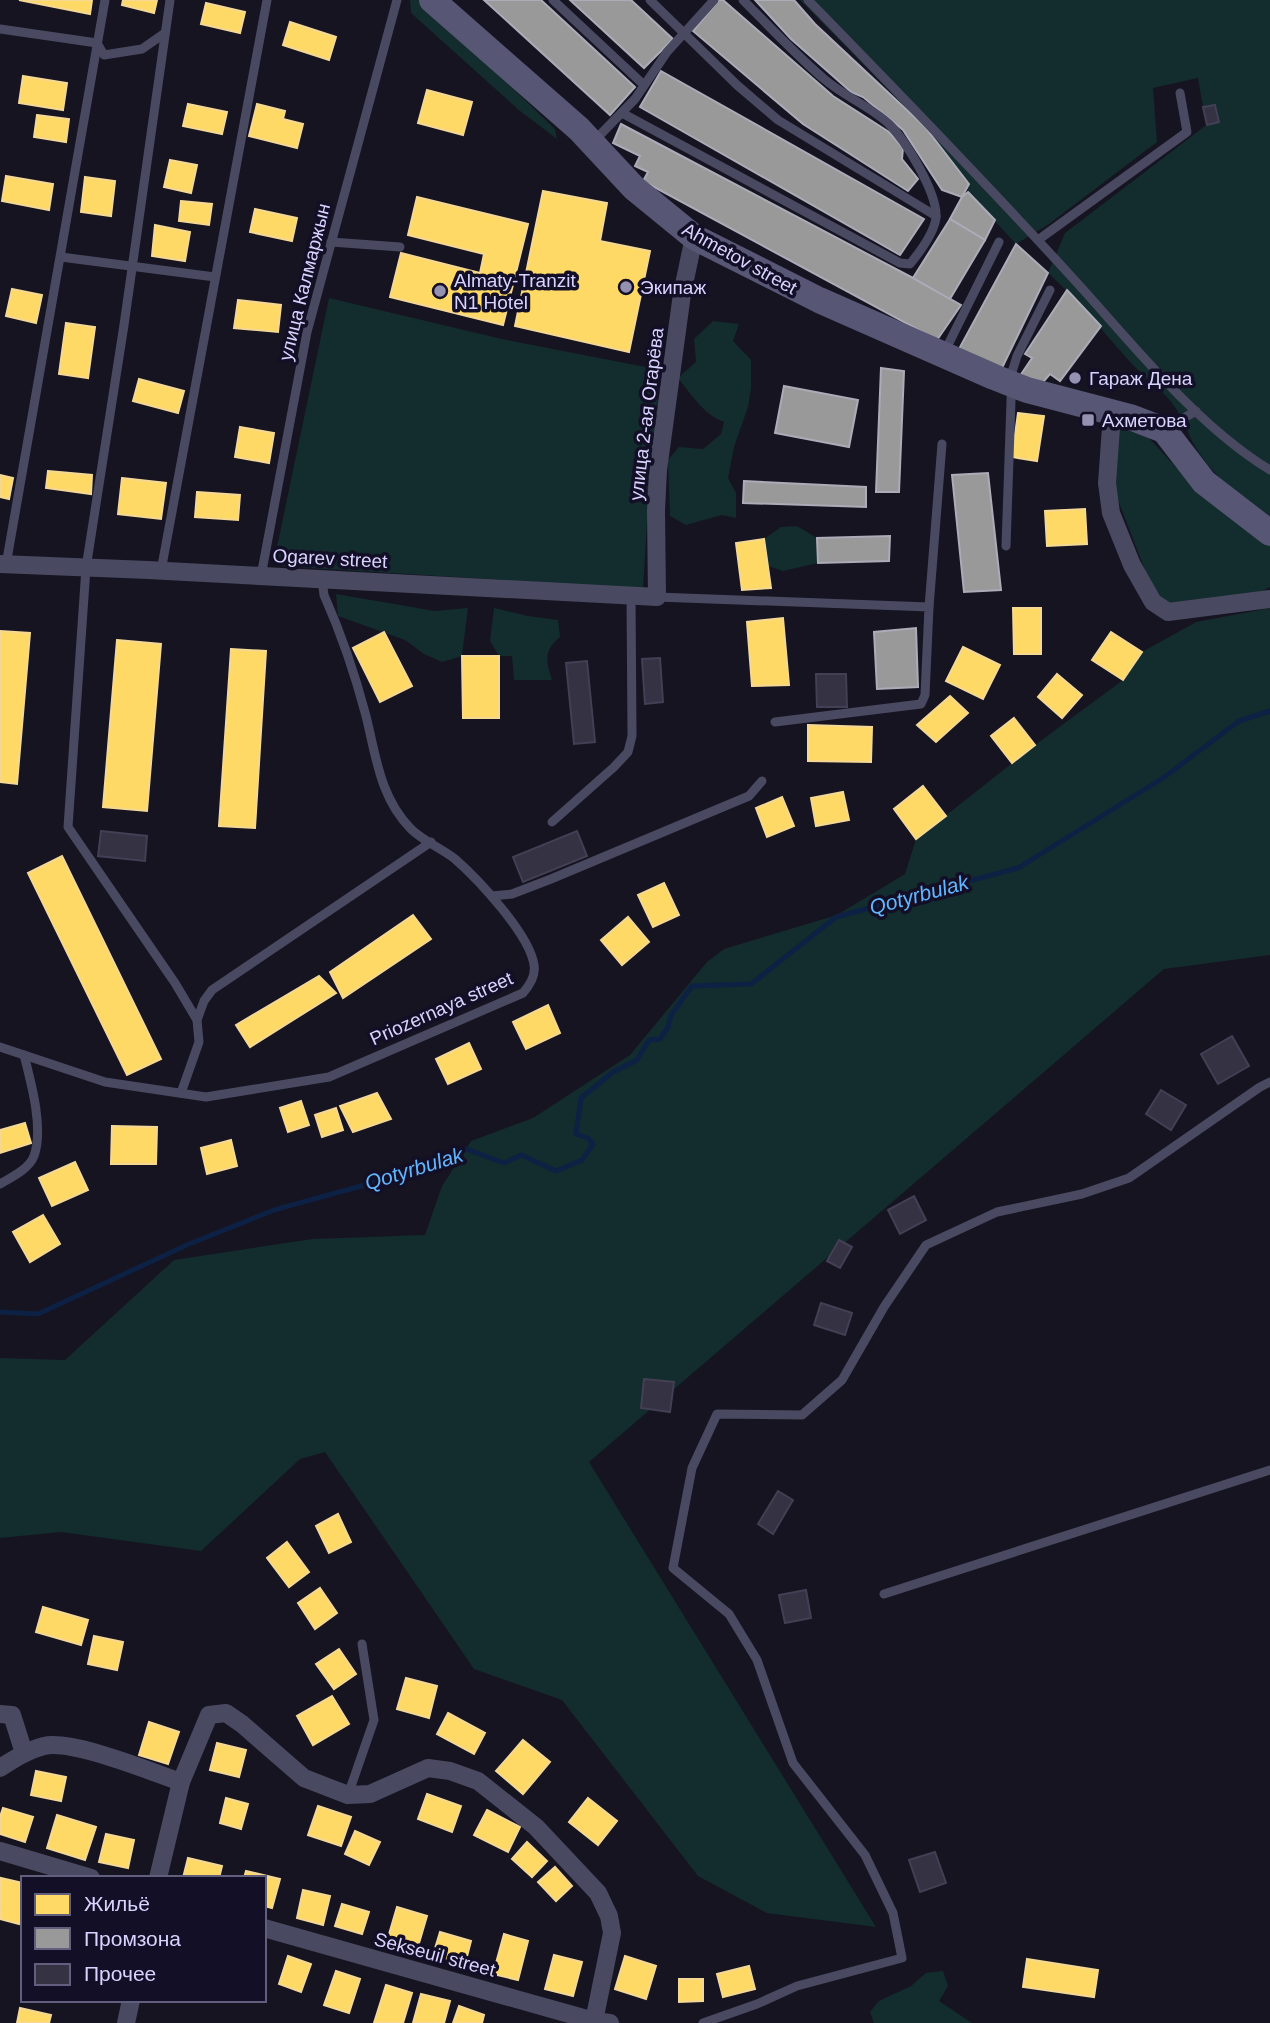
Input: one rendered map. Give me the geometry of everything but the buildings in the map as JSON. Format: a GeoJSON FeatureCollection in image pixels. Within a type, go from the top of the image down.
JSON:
{"type":"FeatureCollection","features":[{"type":"Feature","properties":{"kind":"main road","name":"Ahmetov street"},"geometry":{"type":"LineString","coordinates":[[432,0],[579,130],[634,188],[694,237],[819,300],[1011,384],[1164,430]]}},
{"type":"Feature","properties":{"kind":"main road"},"geometry":{"type":"LineString","coordinates":[[1164,430],[1204,482],[1270,533]]}},
{"type":"Feature","properties":{"kind":"street","name":"улица 2-ая Огарёва"},"geometry":{"type":"LineString","coordinates":[[657,597],[658,470],[682,294],[694,237]]}},
{"type":"Feature","properties":{"kind":"street"},"geometry":{"type":"LineString","coordinates":[[1112,414],[1107,483],[1111,513],[1132,565],[1153,602],[1168,612],[1270,599]]}},
{"type":"Feature","properties":{"kind":"street","name":"Ogarev street"},"geometry":{"type":"LineString","coordinates":[[3,564],[657,597]]}},
{"type":"Feature","properties":{"kind":"street"},"geometry":{"type":"LineString","coordinates":[[158,1876],[181,1782],[209,1715],[226,1713],[243,1724],[304,1778],[348,1795]]}},
{"type":"Feature","properties":{"kind":"street"},"geometry":{"type":"LineString","coordinates":[[0,1714],[12,1715],[24,1753]]}},
{"type":"Feature","properties":{"kind":"street"},"geometry":{"type":"LineString","coordinates":[[0,1768],[24,1753],[47,1745],[80,1749],[181,1782]]}},
{"type":"Feature","properties":{"kind":"street","name":"Sekseuil street"},"geometry":{"type":"LineString","coordinates":[[266,1929],[602,2022],[612,1933],[609,1916],[598,1893],[536,1827],[478,1781],[450,1771],[428,1768],[370,1794],[348,1795]]}},
{"type":"Feature","properties":{"kind":"street"},"geometry":{"type":"LineString","coordinates":[[0,1851],[84,1876]]}},
{"type":"Feature","properties":{"kind":"street"},"geometry":{"type":"LineString","coordinates":[[126,2023],[131,2002]]}},
{"type":"Feature","properties":{"kind":"lane"},"geometry":{"type":"LineString","coordinates":[[3,564],[61,257],[104,0]]}},
{"type":"Feature","properties":{"kind":"lane"},"geometry":{"type":"LineString","coordinates":[[170,0],[86,568],[68,827],[175,983],[197,1020]]}},
{"type":"Feature","properties":{"kind":"lane"},"geometry":{"type":"LineString","coordinates":[[161,570],[267,0]]}},
{"type":"Feature","properties":{"kind":"lane","name":"улица Калмаржын"},"geometry":{"type":"LineString","coordinates":[[261,576],[307,332],[397,0]]}},
{"type":"Feature","properties":{"kind":"lane"},"geometry":{"type":"LineString","coordinates":[[553,0],[644,85]]}},
{"type":"Feature","properties":{"kind":"lane"},"geometry":{"type":"LineString","coordinates":[[650,0],[737,85],[778,120],[936,216]]}},
{"type":"Feature","properties":{"kind":"lane"},"geometry":{"type":"LineString","coordinates":[[592,144],[635,99],[667,52],[714,0]]}},
{"type":"Feature","properties":{"kind":"lane"},"geometry":{"type":"LineString","coordinates":[[622,113],[906,265],[914,260],[935,224],[935,204],[928,185],[899,136],[889,124],[822,77],[743,0]]}},
{"type":"Feature","properties":{"kind":"lane"},"geometry":{"type":"LineString","coordinates":[[808,0],[969,164],[1196,411],[1247,456],[1270,470]]}},
{"type":"Feature","properties":{"kind":"lane"},"geometry":{"type":"LineString","coordinates":[[0,29],[97,43]]}},
{"type":"Feature","properties":{"kind":"lane"},"geometry":{"type":"LineString","coordinates":[[97,43],[104,55],[142,49],[165,33]]}},
{"type":"Feature","properties":{"kind":"lane"},"geometry":{"type":"LineString","coordinates":[[1038,240],[1187,132],[1180,93]]}},
{"type":"Feature","properties":{"kind":"lane"},"geometry":{"type":"LineString","coordinates":[[331,242],[400,247]]}},
{"type":"Feature","properties":{"kind":"lane"},"geometry":{"type":"LineString","coordinates":[[943,355],[999,242]]}},
{"type":"Feature","properties":{"kind":"lane"},"geometry":{"type":"LineString","coordinates":[[61,257],[215,277]]}},
{"type":"Feature","properties":{"kind":"lane"},"geometry":{"type":"LineString","coordinates":[[1006,546],[1012,372],[1017,356],[1050,290]]}},
{"type":"Feature","properties":{"kind":"lane"},"geometry":{"type":"LineString","coordinates":[[1164,430],[1196,411]]}},
{"type":"Feature","properties":{"kind":"lane"},"geometry":{"type":"LineString","coordinates":[[775,722],[920,704],[925,695],[929,607],[943,444]]}},
{"type":"Feature","properties":{"kind":"lane","name":"Priozernaya street"},"geometry":{"type":"LineString","coordinates":[[0,1047],[105,1082],[206,1097],[329,1077],[523,993],[531,984],[535,968],[531,950],[492,896],[455,859],[412,830],[392,806],[384,788],[365,714],[324,595],[322,579]]}},
{"type":"Feature","properties":{"kind":"lane"},"geometry":{"type":"LineString","coordinates":[[552,822],[628,752],[632,736],[631,596]]}},
{"type":"Feature","properties":{"kind":"lane"},"geometry":{"type":"LineString","coordinates":[[657,597],[929,607]]}},
{"type":"Feature","properties":{"kind":"lane"},"geometry":{"type":"LineString","coordinates":[[492,896],[512,894],[551,879],[749,796],[762,781]]}},
{"type":"Feature","properties":{"kind":"lane"},"geometry":{"type":"LineString","coordinates":[[181,1093],[199,1042],[197,1020],[204,1001],[212,990],[431,842]]}},
{"type":"Feature","properties":{"kind":"lane"},"geometry":{"type":"LineString","coordinates":[[0,1184],[23,1170],[34,1156],[38,1121],[24,1055]]}},
{"type":"Feature","properties":{"kind":"lane"},"geometry":{"type":"LineString","coordinates":[[703,2023],[797,1986],[902,1958],[892,1913],[865,1855],[793,1763],[757,1660],[729,1614],[673,1568],[692,1468],[717,1414],[802,1415],[842,1380],[884,1307],[926,1245],[997,1212],[1082,1194],[1129,1178],[1270,1082]]}},
{"type":"Feature","properties":{"kind":"lane"},"geometry":{"type":"LineString","coordinates":[[884,1594],[1270,1470]]}},
{"type":"Feature","properties":{"kind":"lane"},"geometry":{"type":"LineString","coordinates":[[348,1795],[374,1720],[362,1644]]}},
{"type":"Feature","properties":{"kind":"green space"},"geometry":{"type":"Polygon","coordinates":[[[410,0],[421,0],[555,129],[557,139],[520,111],[411,13],[410,0]]]}},
{"type":"Feature","properties":{"kind":"green space"},"geometry":{"type":"Polygon","coordinates":[[[800,0],[1270,0],[1270,517],[1216,474],[1198,452],[1180,416],[1162,391],[1132,364],[1048,273],[1065,233],[1205,126],[1219,122],[1215,105],[1203,107],[1198,78],[1153,88],[1157,142],[1049,224],[1016,244],[968,192],[969,184],[925,127],[800,0]]]}},
{"type":"Feature","properties":{"kind":"green space"},"geometry":{"type":"Polygon","coordinates":[[[329,298],[502,339],[661,370],[649,487],[643,589],[279,566],[276,552],[329,298]]]}},
{"type":"Feature","properties":{"kind":"green space"},"geometry":{"type":"Polygon","coordinates":[[[713,321],[739,324],[733,341],[751,360],[748,407],[734,447],[728,478],[736,493],[736,518],[722,515],[686,525],[670,516],[668,460],[679,447],[703,449],[721,434],[724,422],[704,409],[678,378],[696,362],[694,339],[713,321]]]}},
{"type":"Feature","properties":{"kind":"green space"},"geometry":{"type":"Polygon","coordinates":[[[1119,428],[1148,437],[1199,492],[1270,544],[1270,587],[1259,593],[1170,607],[1156,599],[1115,492],[1119,428]]]}},
{"type":"Feature","properties":{"kind":"green space"},"geometry":{"type":"Polygon","coordinates":[[[797,526],[817,538],[818,563],[783,571],[768,566],[764,539],[781,527],[797,526]]]}},
{"type":"Feature","properties":{"kind":"green space"},"geometry":{"type":"Polygon","coordinates":[[[336,594],[435,611],[468,608],[462,656],[442,662],[424,654],[405,640],[338,616],[336,594]]]}},
{"type":"Feature","properties":{"kind":"green space"},"geometry":{"type":"Polygon","coordinates":[[[494,608],[558,620],[560,637],[547,657],[552,680],[514,680],[512,656],[499,656],[490,641],[494,608]]]}},
{"type":"Feature","properties":{"kind":"green space"},"geometry":{"type":"Polygon","coordinates":[[[1270,608],[1270,955],[1164,969],[589,1462],[876,1927],[767,1913],[698,1876],[562,1700],[474,1669],[325,1452],[300,1459],[201,1551],[61,1532],[0,1538],[0,1358],[65,1360],[174,1260],[312,1239],[425,1235],[442,1186],[471,1141],[533,1118],[630,1055],[707,962],[724,949],[837,915],[905,874],[916,839],[1123,680],[1142,652],[1196,622],[1270,608]]]}},
{"type":"Feature","properties":{"kind":"green space"},"geometry":{"type":"Polygon","coordinates":[[[943,1971],[948,1986],[939,2001],[972,2023],[874,2023],[870,2012],[879,2001],[911,1986],[926,1973],[943,1971]]]}},
{"type":"Feature","properties":{"kind":"waterway","name":"Qotyrbulak"},"geometry":{"type":"LineString","coordinates":[[0,1312],[38,1314],[189,1244],[274,1210],[401,1175],[466,1149],[504,1163],[521,1155],[556,1171],[582,1160],[593,1144],[588,1138],[576,1134],[581,1098],[613,1072],[637,1060],[649,1040],[660,1039],[668,1027],[671,1015],[692,986],[751,984],[836,917],[1018,868],[1163,778],[1239,721],[1270,711]]}},
{"type":"Feature","properties":{"kind":"place","name":"Экипаж"},"geometry":{"type":"Point","coordinates":[626,287]}},
{"type":"Feature","properties":{"kind":"place","name":"Almaty-Tranzit N1 Hotel"},"geometry":{"type":"Point","coordinates":[440,291]}},
{"type":"Feature","properties":{"kind":"place","name":"Гараж Дена"},"geometry":{"type":"Point","coordinates":[1075,378]}},
{"type":"Feature","properties":{"kind":"place","name":"Ахметова"},"geometry":{"type":"Point","coordinates":[1088,420]}}]}
